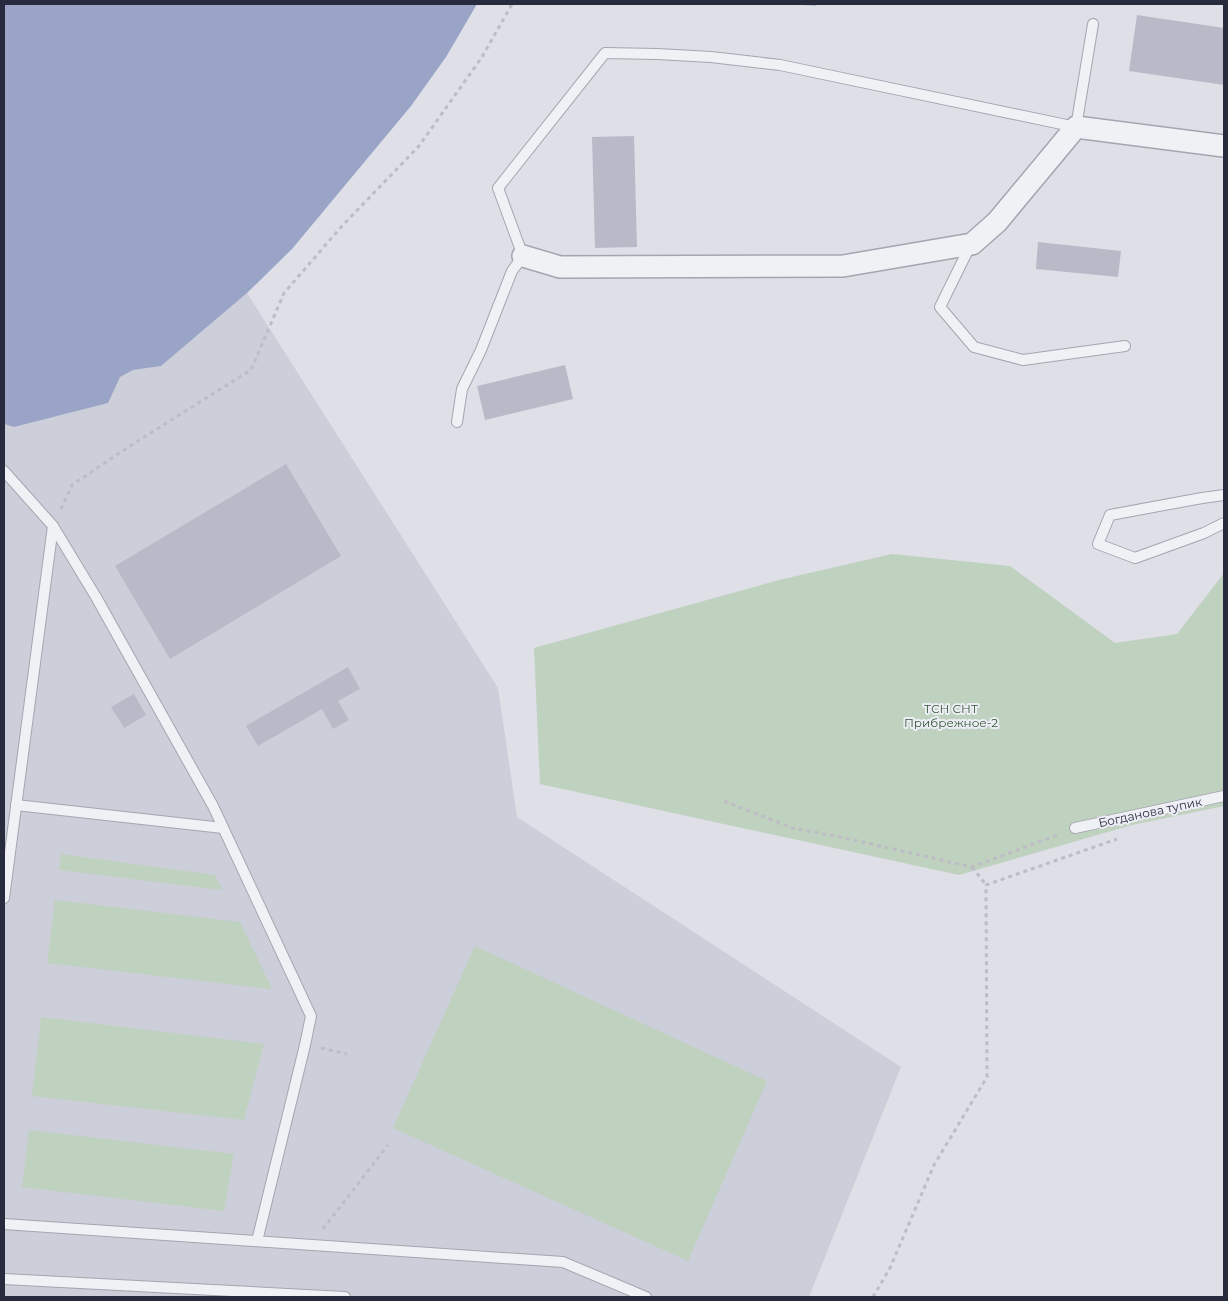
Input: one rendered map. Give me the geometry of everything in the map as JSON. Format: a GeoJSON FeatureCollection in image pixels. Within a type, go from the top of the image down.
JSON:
{"type":"FeatureCollection","features":[{"type":"Feature","properties":{"kind":"street"},"geometry":{"type":"LineString","coordinates":[[523,256],[560,267],[842,266],[972,244],[997,222],[1076,127],[1224,146]]}},
{"type":"Feature","properties":{"kind":"lane"},"geometry":{"type":"LineString","coordinates":[[457,422],[462,389],[481,350],[512,271],[523,256],[498,188],[605,53],[711,57],[780,65],[1076,127],[1093,24]]}},
{"type":"Feature","properties":{"kind":"lane"},"geometry":{"type":"LineString","coordinates":[[972,244],[940,307],[974,347],[1023,360],[1125,346]]}},
{"type":"Feature","properties":{"kind":"lane"},"geometry":{"type":"LineString","coordinates":[[4,471],[53,526],[96,597],[213,806],[311,1016],[306,1044],[257,1241]]}},
{"type":"Feature","properties":{"kind":"lane"},"geometry":{"type":"LineString","coordinates":[[1224,495],[1110,515],[1098,544],[1135,558],[1204,533],[1224,523]]}},
{"type":"Feature","properties":{"kind":"lane"},"geometry":{"type":"LineString","coordinates":[[4,898],[53,526]]}},
{"type":"Feature","properties":{"kind":"lane","name":"Богданова тупик"},"geometry":{"type":"LineString","coordinates":[[1075,828],[1224,796]]}},
{"type":"Feature","properties":{"kind":"lane"},"geometry":{"type":"LineString","coordinates":[[16,805],[223,828]]}},
{"type":"Feature","properties":{"kind":"lane"},"geometry":{"type":"LineString","coordinates":[[4,1224],[563,1262],[646,1297]]}},
{"type":"Feature","properties":{"kind":"lane"},"geometry":{"type":"LineString","coordinates":[[4,1279],[345,1297]]}},
{"type":"Feature","properties":{"kind":"path"},"geometry":{"type":"LineString","coordinates":[[53,526],[72,486],[133,444],[251,370],[284,294],[342,226],[419,146],[482,57],[512,4]]}},
{"type":"Feature","properties":{"kind":"path"},"geometry":{"type":"LineString","coordinates":[[724,801],[792,828],[846,838],[972,867],[1075,828]]}},
{"type":"Feature","properties":{"kind":"path"},"geometry":{"type":"LineString","coordinates":[[986,885],[1122,837]]}},
{"type":"Feature","properties":{"kind":"path"},"geometry":{"type":"LineString","coordinates":[[873,1297],[890,1268],[934,1165],[987,1077],[986,885],[972,867]]}},
{"type":"Feature","properties":{"kind":"path"},"geometry":{"type":"LineString","coordinates":[[306,1044],[347,1054]]}},
{"type":"Feature","properties":{"kind":"path"},"geometry":{"type":"LineString","coordinates":[[311,1244],[388,1145]]}},
{"type":"Feature","properties":{"kind":"shaded area"},"geometry":{"type":"Polygon","coordinates":[[[247,293],[498,688],[517,817],[901,1067],[809,1297],[4,1297],[4,424],[14,427],[107,403],[120,377],[133,370],[161,366],[247,293]]]}},
{"type":"Feature","properties":{"kind":"green space","name":"ТСН СНТ Прибрежное-2"},"geometry":{"type":"Polygon","coordinates":[[[892,554],[1010,566],[1115,643],[1177,634],[1224,573],[1224,806],[1132,825],[959,875],[540,784],[534,648],[779,580],[892,554]]]}},
{"type":"Feature","properties":{"kind":"green space"},"geometry":{"type":"Polygon","coordinates":[[[61,854],[215,875],[222,890],[59,870],[61,854]]]}},
{"type":"Feature","properties":{"kind":"green space"},"geometry":{"type":"Polygon","coordinates":[[[55,900],[240,922],[272,989],[47,963],[55,900]]]}},
{"type":"Feature","properties":{"kind":"green space"},"geometry":{"type":"Polygon","coordinates":[[[475,946],[767,1081],[688,1261],[393,1128],[475,946]]]}},
{"type":"Feature","properties":{"kind":"green space"},"geometry":{"type":"Polygon","coordinates":[[[41,1017],[264,1044],[244,1120],[32,1096],[41,1017]]]}},
{"type":"Feature","properties":{"kind":"green space"},"geometry":{"type":"Polygon","coordinates":[[[29,1130],[234,1154],[224,1211],[22,1187],[29,1130]]]}},
{"type":"Feature","properties":{"kind":"water"},"geometry":{"type":"Polygon","coordinates":[[[4,4],[477,4],[446,57],[411,106],[292,249],[247,293],[161,366],[133,370],[120,377],[108,403],[14,427],[4,424],[4,4]]]}},
{"type":"Feature","properties":{"kind":"building"},"geometry":{"type":"Polygon","coordinates":[[[816,4],[816,6],[803,5],[816,4]]]}},
{"type":"Feature","properties":{"kind":"building"},"geometry":{"type":"Polygon","coordinates":[[[1137,15],[1224,28],[1224,85],[1129,71],[1137,15]]]}},
{"type":"Feature","properties":{"kind":"building"},"geometry":{"type":"Polygon","coordinates":[[[634,136],[637,247],[595,248],[592,137],[634,136]]]}},
{"type":"Feature","properties":{"kind":"building"},"geometry":{"type":"Polygon","coordinates":[[[1038,242],[1121,251],[1118,277],[1036,269],[1038,242]]]}},
{"type":"Feature","properties":{"kind":"building"},"geometry":{"type":"Polygon","coordinates":[[[565,365],[573,399],[485,420],[477,386],[565,365]]]}},
{"type":"Feature","properties":{"kind":"building"},"geometry":{"type":"Polygon","coordinates":[[[286,464],[341,556],[170,659],[115,566],[286,464]]]}},
{"type":"Feature","properties":{"kind":"building"},"geometry":{"type":"Polygon","coordinates":[[[348,667],[360,689],[338,701],[349,720],[333,729],[322,709],[258,746],[246,726],[348,667]]]}},
{"type":"Feature","properties":{"kind":"building"},"geometry":{"type":"Polygon","coordinates":[[[134,694],[146,715],[124,728],[111,707],[134,694]]]}}]}
